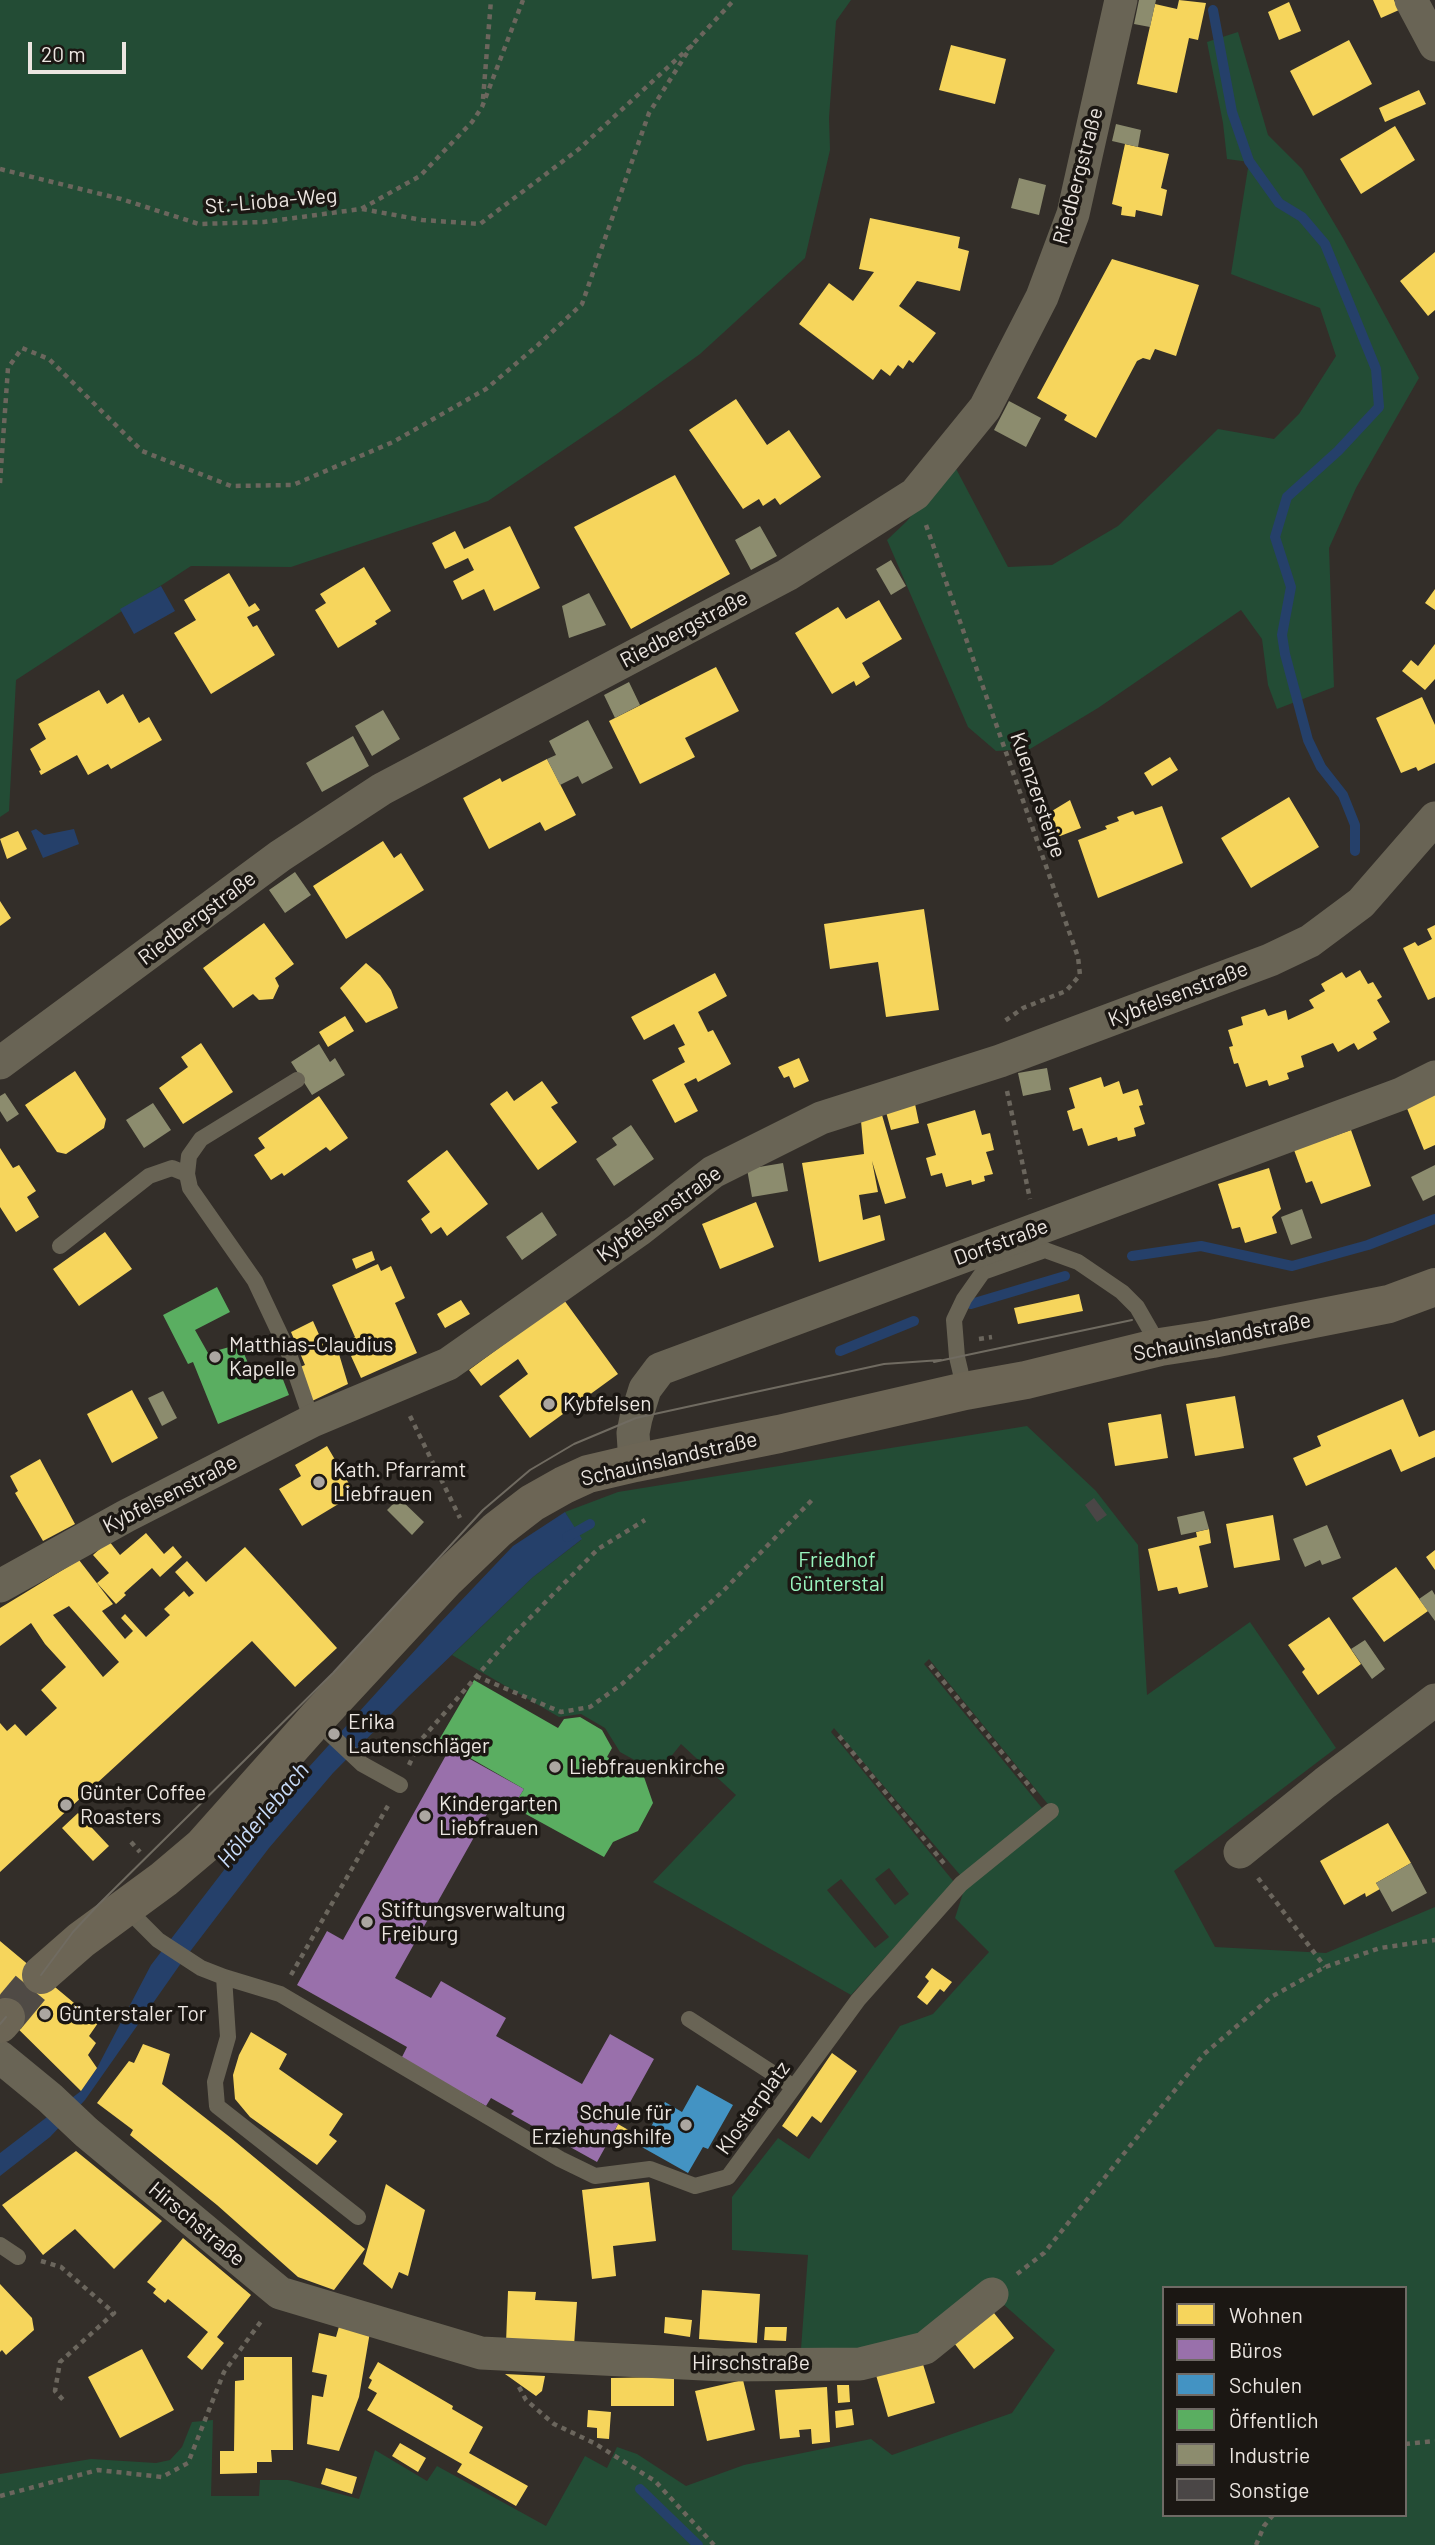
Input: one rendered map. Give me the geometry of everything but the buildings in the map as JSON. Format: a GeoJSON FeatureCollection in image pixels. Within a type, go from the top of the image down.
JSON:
{"type":"FeatureCollection","features":[{"type":"Feature","properties":{"kind":"main road","name":"Schauinslandstraße"},"geometry":{"type":"LineString","coordinates":[[41,1975],[81,1940],[203,1846],[323,1726],[481,1545],[532,1503],[564,1485],[588,1474],[635,1463],[1060,1372],[1160,1347],[1389,1304],[1435,1287]]}},
{"type":"Feature","properties":{"kind":"street","name":"Riedbergstraße"},"geometry":{"type":"LineString","coordinates":[[0,1063],[280,856],[382,789],[489,730],[787,575],[915,494],[985,408],[1042,297],[1073,214],[1121,0]]}},
{"type":"Feature","properties":{"kind":"street"},"geometry":{"type":"LineString","coordinates":[[1411,0],[1435,45]]}},
{"type":"Feature","properties":{"kind":"street","name":"Kybfelsenstraße"},"geometry":{"type":"LineString","coordinates":[[0,1586],[126,1516],[312,1421],[448,1364],[639,1230],[713,1172],[821,1118],[1000,1061],[1270,960],[1310,941],[1361,903],[1435,818]]}},
{"type":"Feature","properties":{"kind":"street","name":"Dorfstraße"},"geometry":{"type":"LineString","coordinates":[[635,1463],[636,1418],[645,1389],[660,1369],[1401,1094],[1435,1077]]}},
{"type":"Feature","properties":{"kind":"street"},"geometry":{"type":"LineString","coordinates":[[1240,1852],[1325,1783],[1435,1700]]}},
{"type":"Feature","properties":{"kind":"street","name":"Hirschstraße"},"geometry":{"type":"LineString","coordinates":[[0,2057],[280,2293],[481,2353],[724,2365],[860,2364],[925,2348],[992,2294]]}},
{"type":"Feature","properties":{"kind":"lane"},"geometry":{"type":"LineString","coordinates":[[297,1080],[201,1139],[189,1156],[187,1174],[190,1188],[255,1281],[288,1352],[312,1421]]}},
{"type":"Feature","properties":{"kind":"lane"},"geometry":{"type":"LineString","coordinates":[[60,1246],[149,1176],[172,1168],[187,1174]]}},
{"type":"Feature","properties":{"kind":"lane"},"geometry":{"type":"LineString","coordinates":[[965,1391],[957,1357],[954,1320],[964,1299],[983,1272],[1045,1250],[1078,1262],[1122,1292],[1137,1307],[1160,1347]]}},
{"type":"Feature","properties":{"kind":"lane"},"geometry":{"type":"LineString","coordinates":[[323,1726],[362,1765],[400,1786]]}},
{"type":"Feature","properties":{"kind":"lane","name":"Klosterplatz"},"geometry":{"type":"LineString","coordinates":[[125,1908],[158,1940],[201,1968],[223,1978],[280,1994],[560,2159],[595,2176],[650,2169],[695,2186],[728,2177],[858,2000],[961,1884],[1051,1811]]}},
{"type":"Feature","properties":{"kind":"lane"},"geometry":{"type":"LineString","coordinates":[[223,1978],[228,2037],[215,2082],[217,2106],[358,2217]]}},
{"type":"Feature","properties":{"kind":"lane"},"geometry":{"type":"LineString","coordinates":[[689,2019],[794,2088]]}},
{"type":"Feature","properties":{"kind":"lane"},"geometry":{"type":"LineString","coordinates":[[0,2245],[25,2256]]}},
{"type":"Feature","properties":{"kind":"path"},"geometry":{"type":"LineString","coordinates":[[482,107],[491,0]]}},
{"type":"Feature","properties":{"kind":"path","name":"St.-Lioba-Weg"},"geometry":{"type":"LineString","coordinates":[[0,169],[121,199],[198,224],[264,222],[361,209],[420,176],[472,122],[482,107],[523,0]]}},
{"type":"Feature","properties":{"kind":"path"},"geometry":{"type":"LineString","coordinates":[[361,209],[422,219],[480,223],[579,149],[692,45],[734,0]]}},
{"type":"Feature","properties":{"kind":"path"},"geometry":{"type":"LineString","coordinates":[[0,484],[8,368],[22,348],[49,359],[142,451],[231,486],[293,485],[393,442],[485,389],[582,304],[649,113],[692,45]]}},
{"type":"Feature","properties":{"kind":"path","name":"Kuenzersteige"},"geometry":{"type":"LineString","coordinates":[[915,494],[1078,957],[1080,975],[1066,990],[1023,1008],[989,1032],[1000,1061]]}},
{"type":"Feature","properties":{"kind":"path"},"geometry":{"type":"LineString","coordinates":[[1000,1061],[1037,1229]]}},
{"type":"Feature","properties":{"kind":"path"},"geometry":{"type":"LineString","coordinates":[[409,1415],[455,1512],[481,1545]]}},
{"type":"Feature","properties":{"kind":"path"},"geometry":{"type":"LineString","coordinates":[[476,1676],[561,1712],[590,1707],[622,1684],[723,1591],[812,1500]]}},
{"type":"Feature","properties":{"kind":"path"},"geometry":{"type":"LineString","coordinates":[[280,1994],[400,1786],[420,1741],[476,1676],[598,1549],[645,1520]]}},
{"type":"Feature","properties":{"kind":"path"},"geometry":{"type":"LineString","coordinates":[[930,1665],[1051,1811]]}},
{"type":"Feature","properties":{"kind":"path"},"geometry":{"type":"LineString","coordinates":[[839,1736],[961,1884]]}},
{"type":"Feature","properties":{"kind":"path"},"geometry":{"type":"LineString","coordinates":[[1271,1898],[1325,1967]]}},
{"type":"Feature","properties":{"kind":"path"},"geometry":{"type":"LineString","coordinates":[[992,2294],[1044,2253],[1204,2054],[1271,1997],[1325,1967],[1380,1948],[1435,1940]]}},
{"type":"Feature","properties":{"kind":"path"},"geometry":{"type":"LineString","coordinates":[[25,2256],[61,2267],[114,2313],[60,2362],[55,2391],[65,2402]]}},
{"type":"Feature","properties":{"kind":"path"},"geometry":{"type":"LineString","coordinates":[[0,2496],[98,2470],[162,2477],[188,2463],[224,2372],[280,2293]]}},
{"type":"Feature","properties":{"kind":"path"},"geometry":{"type":"LineString","coordinates":[[481,2353],[519,2387],[526,2400],[554,2424],[594,2443],[655,2481],[714,2545]]}},
{"type":"Feature","properties":{"kind":"path"},"geometry":{"type":"LineString","coordinates":[[1407,2444],[1435,2441]]}},
{"type":"Feature","properties":{"kind":"path"},"geometry":{"type":"LineString","coordinates":[[1256,2545],[1264,2526],[1271,2517]]}},
{"type":"Feature","properties":{"kind":"green space"},"geometry":{"type":"Polygon","coordinates":[[[0,0],[851,0],[836,21],[829,118],[830,150],[805,258],[700,354],[488,501],[291,567],[191,566],[16,680],[9,811],[0,817],[0,0]]]}},
{"type":"Feature","properties":{"kind":"green space"},"geometry":{"type":"Polygon","coordinates":[[[1238,32],[1268,135],[1302,169],[1419,378],[1356,488],[1329,548],[1334,687],[1277,709],[1268,685],[1262,639],[1241,610],[1098,708],[1030,749],[996,751],[968,727],[887,540],[907,521],[953,463],[1008,567],[1052,565],[1118,526],[1218,429],[1274,439],[1299,414],[1336,356],[1320,308],[1231,274],[1249,162],[1227,159],[1223,123],[1207,42],[1238,32]]]}},
{"type":"Feature","properties":{"kind":"green space","name":"Friedhof Günterstal"},"geometry":{"type":"Polygon","coordinates":[[[1027,1426],[1096,1491],[1138,1545],[1147,1695],[1250,1622],[1336,1748],[1174,1871],[1215,1947],[1326,1953],[1435,1907],[1435,2545],[0,2545],[0,2474],[91,2459],[156,2463],[170,2460],[182,2447],[192,2422],[213,2420],[211,2496],[259,2496],[260,2480],[288,2480],[359,2499],[375,2450],[427,2481],[437,2466],[546,2526],[585,2456],[607,2468],[617,2447],[637,2454],[686,2486],[744,2465],[871,2439],[892,2455],[1012,2413],[1055,2350],[1002,2303],[863,2353],[801,2349],[808,2255],[732,2250],[732,2197],[778,2138],[809,2159],[900,2026],[933,2014],[989,1952],[955,1918],[964,1890],[1056,1814],[929,1659],[924,1664],[1042,1808],[961,1876],[834,1728],[831,1732],[954,1882],[851,1995],[653,1882],[736,1795],[681,1744],[658,1773],[620,1752],[605,1728],[581,1714],[559,1717],[452,1655],[533,1577],[581,1540],[565,1512],[618,1492],[1027,1426]],[[889,1868],[875,1879],[895,1905],[909,1894],[889,1868]],[[841,1879],[827,1890],[875,1948],[889,1937],[841,1879]]]}},
{"type":"Feature","properties":{"kind":"water"},"geometry":{"type":"Polygon","coordinates":[[[161,586],[175,611],[134,634],[120,609],[161,586]]]}},
{"type":"Feature","properties":{"kind":"water"},"geometry":{"type":"Polygon","coordinates":[[[36,829],[44,835],[74,829],[79,844],[43,858],[31,831],[36,829]]]}},
{"type":"Feature","properties":{"kind":"water"},"geometry":{"type":"Polygon","coordinates":[[[565,1512],[582,1539],[533,1577],[333,1773],[269,1848],[179,1966],[85,2100],[50,2137],[0,2176],[0,2153],[81,2091],[97,2068],[151,1965],[298,1779],[513,1546],[565,1512]]]}},
{"type":"Feature","properties":{"kind":"waterway"},"geometry":{"type":"LineString","coordinates":[[1213,10],[1232,112],[1249,161],[1279,203],[1302,217],[1325,244],[1376,369],[1379,407],[1338,451],[1287,497],[1275,537],[1291,587],[1282,635],[1285,654],[1308,740],[1321,767],[1343,795],[1355,825],[1355,851]]}},
{"type":"Feature","properties":{"kind":"waterway","name":"Hölderlebach"},"geometry":{"type":"LineString","coordinates":[[1132,1256],[1201,1246],[1292,1266],[1368,1245],[1435,1219]]}},
{"type":"Feature","properties":{"kind":"waterway","name":"Hölderlebach"},"geometry":{"type":"LineString","coordinates":[[971,1304],[1065,1276]]}},
{"type":"Feature","properties":{"kind":"waterway","name":"Hölderlebach"},"geometry":{"type":"LineString","coordinates":[[840,1351],[914,1321]]}},
{"type":"Feature","properties":{"kind":"waterway","name":"Hölderlebach"},"geometry":{"type":"LineString","coordinates":[[567,1537],[590,1524]]}},
{"type":"Feature","properties":{"kind":"waterway"},"geometry":{"type":"LineString","coordinates":[[640,2489],[698,2545]]}},
{"type":"Feature","properties":{"kind":"tunnel"},"geometry":{"type":"LineString","coordinates":[[6,2017],[41,1975]]}},
{"type":"Feature","properties":{"kind":"tram line"},"geometry":{"type":"LineString","coordinates":[[934,1362],[1132,1320]]}},
{"type":"Feature","properties":{"kind":"tram line"},"geometry":{"type":"LineString","coordinates":[[41,1975],[73,1932],[99,1904],[333,1673],[483,1510],[530,1470],[574,1444],[636,1418],[884,1364],[941,1360]]}},
{"type":"Feature","properties":{"kind":"tram line"},"geometry":{"type":"LineString","coordinates":[[0,2024],[6,2017]]}},
{"type":"Feature","properties":{"kind":"place","name":"Matthias-Claudius Kapelle"},"geometry":{"type":"Point","coordinates":[215,1357]}},
{"type":"Feature","properties":{"kind":"place","name":"Kybfelsen"},"geometry":{"type":"Point","coordinates":[549,1404]}},
{"type":"Feature","properties":{"kind":"place","name":"Kath. Pfarramt Liebfrauen"},"geometry":{"type":"Point","coordinates":[319,1482]}},
{"type":"Feature","properties":{"kind":"place","name":"Erika Lautenschläger"},"geometry":{"type":"Point","coordinates":[334,1734]}},
{"type":"Feature","properties":{"kind":"place","name":"Liebfrauenkirche"},"geometry":{"type":"Point","coordinates":[555,1767]}},
{"type":"Feature","properties":{"kind":"place","name":"Günter Coffee Roasters"},"geometry":{"type":"Point","coordinates":[66,1805]}},
{"type":"Feature","properties":{"kind":"place","name":"Kindergarten Liebfrauen"},"geometry":{"type":"Point","coordinates":[425,1816]}},
{"type":"Feature","properties":{"kind":"place","name":"Stiftungsverwaltung Freiburg"},"geometry":{"type":"Point","coordinates":[367,1922]}},
{"type":"Feature","properties":{"kind":"place","name":"Günterstaler Tor"},"geometry":{"type":"Point","coordinates":[45,2014]}},
{"type":"Feature","properties":{"kind":"place","name":"Schule für Erziehungshilfe"},"geometry":{"type":"Point","coordinates":[686,2125]}}]}
